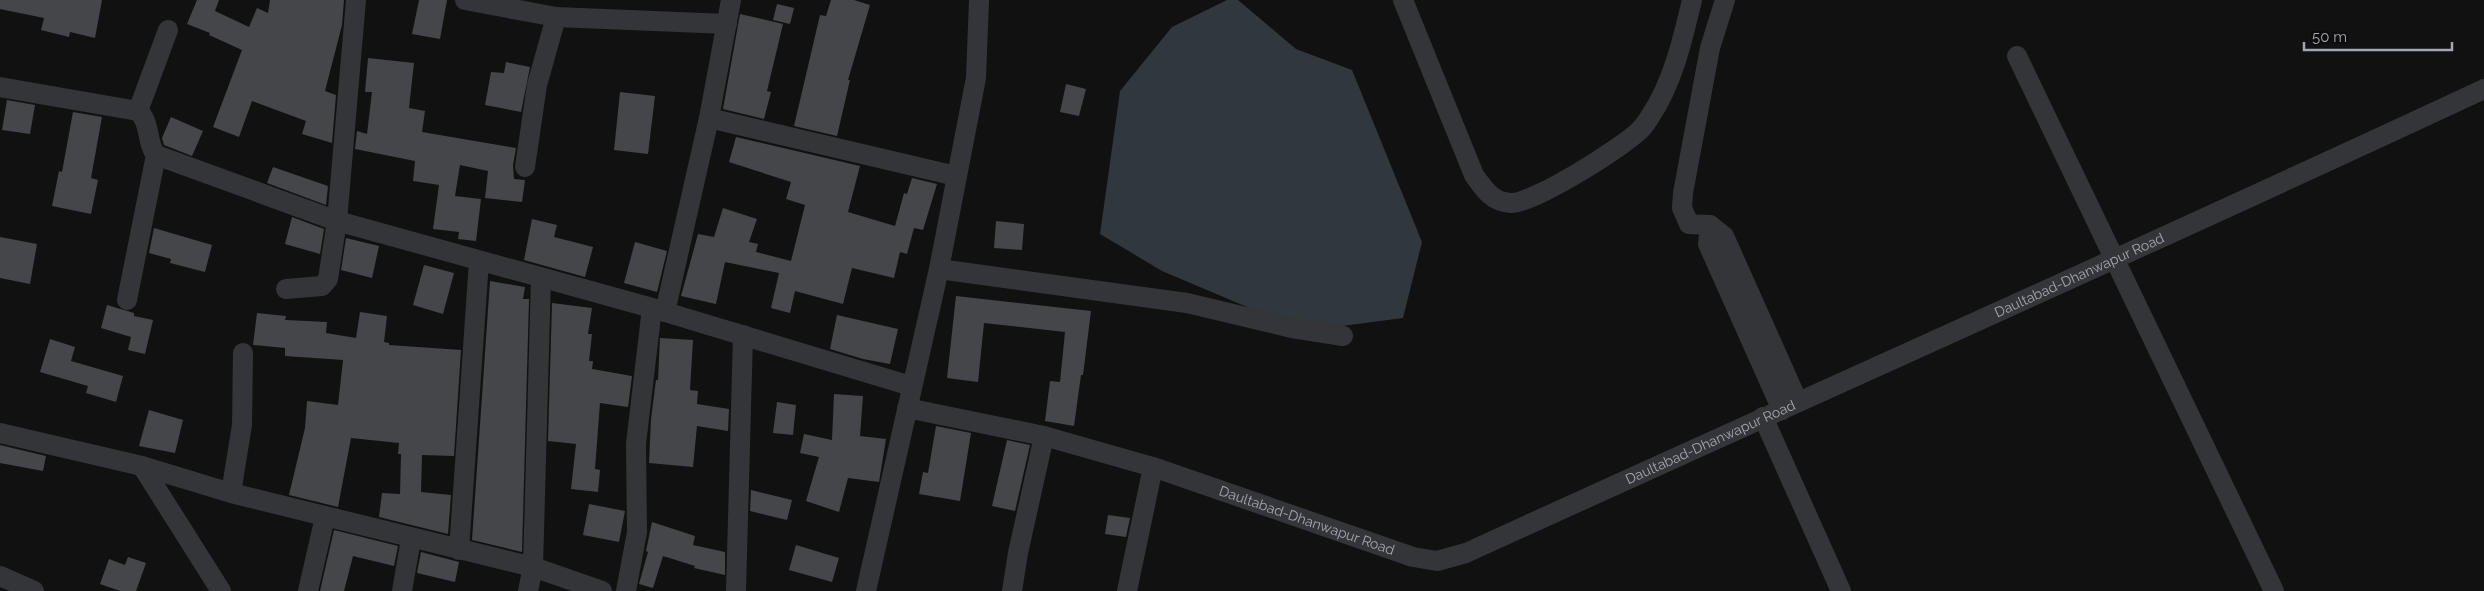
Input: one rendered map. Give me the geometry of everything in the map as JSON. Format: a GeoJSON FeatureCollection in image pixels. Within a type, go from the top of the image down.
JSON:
{"type":"FeatureCollection","features":[{"type":"Feature","properties":{"kind":"street"},"geometry":{"type":"LineString","coordinates":[[286,289],[322,286],[326,283],[337,221],[356,0]]}},
{"type":"Feature","properties":{"kind":"street"},"geometry":{"type":"LineString","coordinates":[[465,0],[498,3],[556,17],[727,24]]}},
{"type":"Feature","properties":{"kind":"street"},"geometry":{"type":"LineString","coordinates":[[626,591],[637,532],[636,444],[658,310],[708,118],[731,0]]}},
{"type":"Feature","properties":{"kind":"street"},"geometry":{"type":"LineString","coordinates":[[866,591],[939,269],[976,78],[979,0]]}},
{"type":"Feature","properties":{"kind":"street"},"geometry":{"type":"LineString","coordinates":[[1403,0],[1474,174],[1489,196],[1512,203],[1538,194],[1597,162],[1640,130],[1653,113],[1664,89],[1682,41],[1692,0]]}},
{"type":"Feature","properties":{"kind":"street"},"geometry":{"type":"LineString","coordinates":[[1725,0],[1710,48],[1682,193],[1682,208],[1689,224],[1710,225],[1724,236],[1790,406]]}},
{"type":"Feature","properties":{"kind":"street"},"geometry":{"type":"LineString","coordinates":[[525,167],[537,86],[556,17]]}},
{"type":"Feature","properties":{"kind":"street"},"geometry":{"type":"LineString","coordinates":[[138,111],[168,30]]}},
{"type":"Feature","properties":{"kind":"street"},"geometry":{"type":"LineString","coordinates":[[1682,41],[1710,48]]}},
{"type":"Feature","properties":{"kind":"street"},"geometry":{"type":"LineString","coordinates":[[2017,56],[2114,261],[2197,427],[2274,591]]}},
{"type":"Feature","properties":{"kind":"street"},"geometry":{"type":"LineString","coordinates":[[0,87],[138,111],[144,118],[152,148],[156,155],[337,221],[658,310],[911,386]]}},
{"type":"Feature","properties":{"kind":"street","name":"Daultabad-Dhanwapur Road"},"geometry":{"type":"LineString","coordinates":[[907,408],[1044,436],[1153,467],[1413,557],[1437,561],[1466,553],[1763,417],[2114,261],[2484,89]]}},
{"type":"Feature","properties":{"kind":"street"},"geometry":{"type":"LineString","coordinates":[[708,118],[956,176]]}},
{"type":"Feature","properties":{"kind":"street"},"geometry":{"type":"LineString","coordinates":[[127,300],[156,155]]}},
{"type":"Feature","properties":{"kind":"street"},"geometry":{"type":"LineString","coordinates":[[459,550],[479,261]]}},
{"type":"Feature","properties":{"kind":"street"},"geometry":{"type":"LineString","coordinates":[[939,269],[1187,303],[1292,328],[1343,336]]}},
{"type":"Feature","properties":{"kind":"street"},"geometry":{"type":"LineString","coordinates":[[528,591],[533,568],[541,278]]}},
{"type":"Feature","properties":{"kind":"street"},"geometry":{"type":"LineString","coordinates":[[736,591],[743,335]]}},
{"type":"Feature","properties":{"kind":"street"},"geometry":{"type":"LineString","coordinates":[[231,493],[242,424],[243,353]]}},
{"type":"Feature","properties":{"kind":"street"},"geometry":{"type":"LineString","coordinates":[[1763,417],[1841,591]]}},
{"type":"Feature","properties":{"kind":"street"},"geometry":{"type":"LineString","coordinates":[[0,433],[142,466],[231,493],[533,568],[602,591]]}},
{"type":"Feature","properties":{"kind":"street"},"geometry":{"type":"LineString","coordinates":[[1012,591],[1044,436]]}},
{"type":"Feature","properties":{"kind":"street"},"geometry":{"type":"LineString","coordinates":[[142,466],[221,591]]}},
{"type":"Feature","properties":{"kind":"street"},"geometry":{"type":"LineString","coordinates":[[1127,591],[1153,467]]}},
{"type":"Feature","properties":{"kind":"street"},"geometry":{"type":"LineString","coordinates":[[308,591],[326,517]]}},
{"type":"Feature","properties":{"kind":"street"},"geometry":{"type":"LineString","coordinates":[[402,591],[411,539]]}},
{"type":"Feature","properties":{"kind":"street"},"geometry":{"type":"LineString","coordinates":[[0,576],[34,591]]}},
{"type":"Feature","properties":{"kind":"shaded area"},"geometry":{"type":"Polygon","coordinates":[[[1227,0],[1238,0],[1296,49],[1352,70],[1422,242],[1403,318],[1304,331],[1162,271],[1100,234],[1120,91],[1172,27],[1227,0]]]}},
{"type":"Feature","properties":{"kind":"building"},"geometry":{"type":"Polygon","coordinates":[[[0,0],[102,0],[95,38],[70,32],[69,37],[41,30],[44,18],[0,9],[0,0]]]}},
{"type":"Feature","properties":{"kind":"building"},"geometry":{"type":"Polygon","coordinates":[[[197,0],[219,0],[215,11],[249,27],[257,8],[268,13],[270,0],[344,0],[342,25],[325,91],[336,95],[332,143],[302,134],[306,121],[252,101],[239,137],[213,127],[242,50],[209,35],[210,33],[187,24],[197,0]]]}},
{"type":"Feature","properties":{"kind":"building"},"geometry":{"type":"Polygon","coordinates":[[[419,0],[447,0],[440,39],[412,34],[419,0]]]}},
{"type":"Feature","properties":{"kind":"building"},"geometry":{"type":"Polygon","coordinates":[[[831,0],[854,0],[870,5],[848,80],[850,80],[837,136],[794,126],[820,15],[826,16],[831,0]]]}},
{"type":"Feature","properties":{"kind":"building"},"geometry":{"type":"Polygon","coordinates":[[[777,4],[794,8],[790,24],[773,20],[777,4]]]}},
{"type":"Feature","properties":{"kind":"building"},"geometry":{"type":"Polygon","coordinates":[[[740,14],[783,24],[767,91],[771,92],[764,119],[723,109],[740,14]]]}},
{"type":"Feature","properties":{"kind":"building"},"geometry":{"type":"Polygon","coordinates":[[[368,58],[414,63],[409,108],[425,111],[422,132],[516,148],[513,165],[514,179],[525,180],[522,202],[485,198],[488,171],[460,165],[455,196],[481,199],[476,241],[458,239],[459,232],[433,229],[439,185],[413,181],[415,161],[355,149],[357,131],[367,134],[372,92],[365,92],[368,58]]]}},
{"type":"Feature","properties":{"kind":"building"},"geometry":{"type":"Polygon","coordinates":[[[506,62],[530,67],[521,112],[485,105],[491,72],[504,73],[506,62]]]}},
{"type":"Feature","properties":{"kind":"building"},"geometry":{"type":"Polygon","coordinates":[[[1066,84],[1086,89],[1079,116],[1060,112],[1066,84]]]}},
{"type":"Feature","properties":{"kind":"building"},"geometry":{"type":"Polygon","coordinates":[[[620,92],[655,96],[648,154],[614,150],[620,92]]]}},
{"type":"Feature","properties":{"kind":"building"},"geometry":{"type":"Polygon","coordinates":[[[7,100],[35,105],[30,134],[2,130],[7,100]]]}},
{"type":"Feature","properties":{"kind":"building"},"geometry":{"type":"Polygon","coordinates":[[[73,112],[102,117],[91,178],[98,180],[91,214],[52,206],[59,171],[62,172],[73,112]]]}},
{"type":"Feature","properties":{"kind":"building"},"geometry":{"type":"Polygon","coordinates":[[[171,117],[203,131],[192,156],[164,145],[162,138],[171,117]]]}},
{"type":"Feature","properties":{"kind":"building"},"geometry":{"type":"Polygon","coordinates":[[[736,137],[860,166],[848,212],[895,226],[904,193],[907,194],[912,178],[937,184],[923,230],[914,228],[907,254],[900,252],[894,278],[852,268],[843,304],[795,291],[790,313],[771,308],[779,273],[725,262],[716,304],[681,296],[698,234],[714,237],[723,208],[757,219],[749,242],[758,244],[756,252],[791,261],[805,205],[786,199],[791,182],[729,162],[736,137]]]}},
{"type":"Feature","properties":{"kind":"building"},"geometry":{"type":"Polygon","coordinates":[[[273,167],[328,186],[326,205],[267,183],[273,167]]]}},
{"type":"Feature","properties":{"kind":"building"},"geometry":{"type":"Polygon","coordinates":[[[292,217],[324,229],[320,254],[285,244],[292,217]]]}},
{"type":"Feature","properties":{"kind":"building"},"geometry":{"type":"Polygon","coordinates":[[[532,219],[557,225],[554,237],[593,247],[585,277],[524,260],[532,219]]]}},
{"type":"Feature","properties":{"kind":"building"},"geometry":{"type":"Polygon","coordinates":[[[996,221],[1024,224],[1022,250],[994,248],[996,221]]]}},
{"type":"Feature","properties":{"kind":"building"},"geometry":{"type":"Polygon","coordinates":[[[154,228],[212,245],[205,272],[170,263],[171,259],[149,253],[154,228]]]}},
{"type":"Feature","properties":{"kind":"building"},"geometry":{"type":"Polygon","coordinates":[[[0,237],[37,244],[30,284],[0,278],[0,237]]]}},
{"type":"Feature","properties":{"kind":"building"},"geometry":{"type":"Polygon","coordinates":[[[346,238],[379,246],[372,278],[341,270],[346,238]]]}},
{"type":"Feature","properties":{"kind":"building"},"geometry":{"type":"Polygon","coordinates":[[[635,242],[667,251],[657,292],[624,283],[635,242]]]}},
{"type":"Feature","properties":{"kind":"building"},"geometry":{"type":"Polygon","coordinates":[[[424,265],[454,273],[443,314],[413,305],[424,265]]]}},
{"type":"Feature","properties":{"kind":"building"},"geometry":{"type":"Polygon","coordinates":[[[490,281],[525,287],[523,299],[529,299],[522,552],[472,540],[490,281]]]}},
{"type":"Feature","properties":{"kind":"building"},"geometry":{"type":"Polygon","coordinates":[[[956,296],[1091,311],[1074,426],[1045,421],[1050,381],[1060,382],[1065,332],[984,323],[978,382],[947,378],[956,296]]]}},
{"type":"Feature","properties":{"kind":"building"},"geometry":{"type":"Polygon","coordinates":[[[552,303],[592,308],[588,334],[592,334],[589,361],[593,361],[592,369],[632,376],[628,407],[600,403],[595,469],[600,470],[598,492],[571,489],[576,444],[548,441],[552,303]]]}},
{"type":"Feature","properties":{"kind":"building"},"geometry":{"type":"Polygon","coordinates":[[[107,305],[134,313],[134,316],[153,320],[145,354],[128,350],[131,337],[101,328],[107,305]]]}},
{"type":"Feature","properties":{"kind":"building"},"geometry":{"type":"Polygon","coordinates":[[[360,312],[387,316],[384,342],[389,343],[389,345],[461,350],[454,456],[422,455],[421,492],[451,495],[448,534],[379,517],[382,493],[400,494],[401,454],[398,454],[399,443],[351,438],[338,507],[289,495],[305,428],[307,401],[338,405],[343,360],[285,356],[285,348],[253,345],[257,313],[286,316],[285,320],[327,322],[326,333],[356,338],[360,312]]]}},
{"type":"Feature","properties":{"kind":"building"},"geometry":{"type":"Polygon","coordinates":[[[837,315],[898,329],[890,364],[863,359],[830,349],[837,315]]]}},
{"type":"Feature","properties":{"kind":"building"},"geometry":{"type":"Polygon","coordinates":[[[660,338],[693,340],[690,390],[698,391],[697,404],[729,409],[728,431],[697,426],[693,467],[649,463],[651,419],[656,380],[658,380],[660,338]]]}},
{"type":"Feature","properties":{"kind":"building"},"geometry":{"type":"Polygon","coordinates":[[[50,339],[75,347],[71,361],[123,376],[116,402],[86,393],[88,386],[40,372],[50,339]]]}},
{"type":"Feature","properties":{"kind":"building"},"geometry":{"type":"Polygon","coordinates":[[[834,394],[863,396],[860,436],[886,439],[879,482],[848,478],[839,512],[806,501],[819,457],[800,453],[804,434],[832,440],[834,394]]]}},
{"type":"Feature","properties":{"kind":"building"},"geometry":{"type":"Polygon","coordinates":[[[777,402],[796,405],[793,435],[773,433],[777,402]]]}},
{"type":"Feature","properties":{"kind":"building"},"geometry":{"type":"Polygon","coordinates":[[[149,410],[183,420],[175,453],[139,446],[149,410]]]}},
{"type":"Feature","properties":{"kind":"building"},"geometry":{"type":"Polygon","coordinates":[[[936,426],[971,433],[960,501],[919,494],[923,472],[928,473],[936,426]]]}},
{"type":"Feature","properties":{"kind":"building"},"geometry":{"type":"Polygon","coordinates":[[[1007,440],[1030,445],[1015,511],[992,506],[1007,440]]]}},
{"type":"Feature","properties":{"kind":"building"},"geometry":{"type":"Polygon","coordinates":[[[0,445],[46,456],[43,471],[0,463],[0,445]]]}},
{"type":"Feature","properties":{"kind":"building"},"geometry":{"type":"Polygon","coordinates":[[[751,490],[792,500],[787,520],[750,511],[751,490]]]}},
{"type":"Feature","properties":{"kind":"building"},"geometry":{"type":"Polygon","coordinates":[[[589,504],[625,511],[619,542],[583,535],[589,504]]]}},
{"type":"Feature","properties":{"kind":"building"},"geometry":{"type":"Polygon","coordinates":[[[1108,515],[1130,518],[1126,537],[1105,534],[1108,515]]]}},
{"type":"Feature","properties":{"kind":"building"},"geometry":{"type":"Polygon","coordinates":[[[652,522],[695,536],[693,545],[725,552],[725,575],[694,568],[695,566],[663,556],[653,588],[639,584],[648,552],[646,551],[652,522]]]}},
{"type":"Feature","properties":{"kind":"building"},"geometry":{"type":"Polygon","coordinates":[[[334,530],[398,546],[394,566],[353,556],[344,591],[320,591],[334,530]]]}},
{"type":"Feature","properties":{"kind":"building"},"geometry":{"type":"Polygon","coordinates":[[[796,545],[839,558],[832,582],[789,570],[796,545]]]}},
{"type":"Feature","properties":{"kind":"building"},"geometry":{"type":"Polygon","coordinates":[[[421,552],[459,562],[455,582],[417,573],[421,552]]]}},
{"type":"Feature","properties":{"kind":"building"},"geometry":{"type":"Polygon","coordinates":[[[128,557],[146,563],[136,591],[120,591],[100,584],[109,559],[125,565],[128,557]]]}}]}
